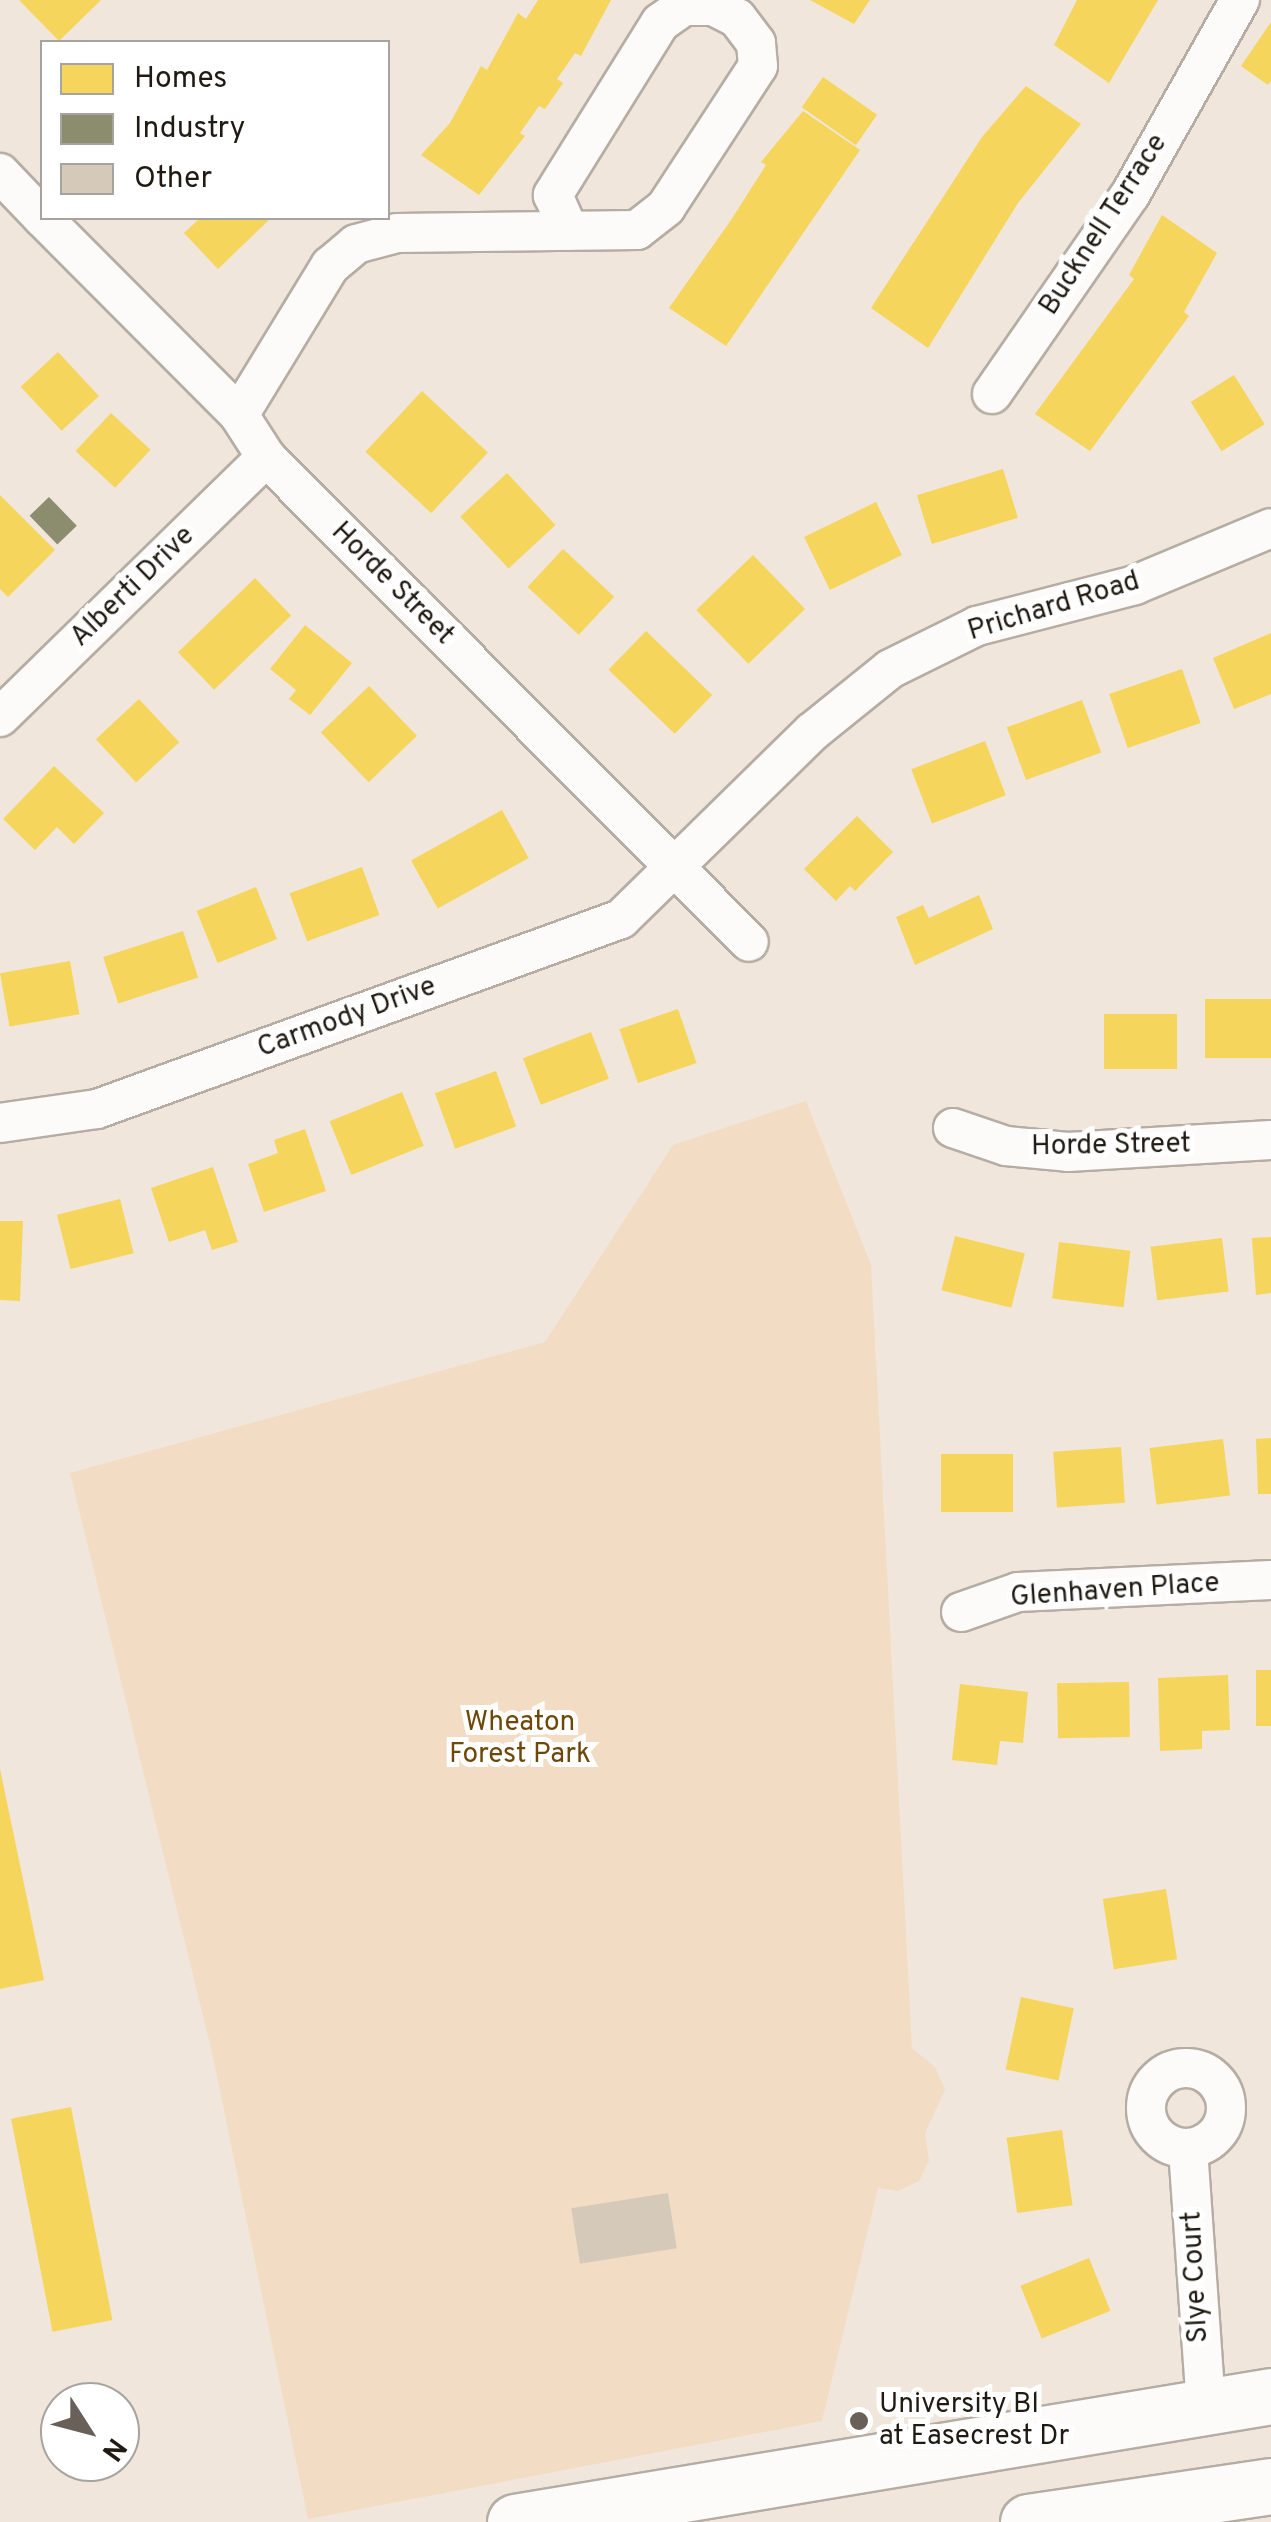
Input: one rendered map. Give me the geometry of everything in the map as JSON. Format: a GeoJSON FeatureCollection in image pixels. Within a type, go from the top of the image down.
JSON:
{"type":"FeatureCollection","features":[{"type":"Feature","properties":{"kind":"main road"},"geometry":{"type":"LineString","coordinates":[[515,2522],[1271,2396]]}},
{"type":"Feature","properties":{"kind":"main road"},"geometry":{"type":"LineString","coordinates":[[1028,2522],[1271,2486]]}},
{"type":"Feature","properties":{"kind":"street","name":"Bucknell Terrace"},"geometry":{"type":"LineString","coordinates":[[992,394],[1130,195],[1240,0]]}},
{"type":"Feature","properties":{"kind":"street"},"geometry":{"type":"LineString","coordinates":[[240,414],[330,266],[356,244],[397,233],[569,231],[638,230],[666,206],[758,66],[756,43],[737,18],[713,6],[684,6],[660,23],[552,195],[569,231]]}},
{"type":"Feature","properties":{"kind":"street","name":"Horde Street"},"geometry":{"type":"LineString","coordinates":[[0,173],[40,214]]}},
{"type":"Feature","properties":{"kind":"street","name":"Horde Street"},"geometry":{"type":"LineString","coordinates":[[46,220],[240,414],[266,457],[749,942]]}},
{"type":"Feature","properties":{"kind":"street","name":"Alberti Drive"},"geometry":{"type":"LineString","coordinates":[[0,717],[266,457]]}},
{"type":"Feature","properties":{"kind":"street","name":"Prichard Road"},"geometry":{"type":"LineString","coordinates":[[675,870],[812,732],[890,669],[977,626],[1135,585],[1271,528]]}},
{"type":"Feature","properties":{"kind":"street","name":"Carmody Drive"},"geometry":{"type":"LineString","coordinates":[[0,1123],[97,1109],[621,919],[675,870]]}},
{"type":"Feature","properties":{"kind":"street","name":"Horde Street"},"geometry":{"type":"LineString","coordinates":[[953,1128],[1006,1146],[1068,1152],[1271,1140]]}},
{"type":"Feature","properties":{"kind":"street","name":"Glenhaven Place"},"geometry":{"type":"LineString","coordinates":[[961,1612],[1018,1592],[1271,1580]]}},
{"type":"Feature","properties":{"kind":"street","name":"Slye Court"},"geometry":{"type":"LineString","coordinates":[[1188,2149],[1206,2406]]}},
{"type":"Feature","properties":{"kind":"green space","name":"Wheaton Forest Park"},"geometry":{"type":"Polygon","coordinates":[[[806,1101],[871,1265],[912,2048],[935,2067],[945,2090],[925,2133],[929,2161],[919,2181],[898,2191],[878,2188],[822,2421],[308,2519],[213,2057],[70,1473],[545,1342],[673,1145],[806,1101]]]}},
{"type":"Feature","properties":{"kind":"building: Homes"},"geometry":{"type":"Polygon","coordinates":[[[19,0],[101,0],[60,40],[19,0]]]}},
{"type":"Feature","properties":{"kind":"building: Homes"},"geometry":{"type":"Polygon","coordinates":[[[538,0],[611,0],[581,56],[575,53],[557,79],[563,83],[545,109],[539,106],[520,133],[525,136],[479,195],[421,155],[450,123],[481,66],[487,70],[518,13],[526,19],[538,0]]]}},
{"type":"Feature","properties":{"kind":"building: Homes"},"geometry":{"type":"Polygon","coordinates":[[[810,0],[870,0],[854,24],[810,0]]]}},
{"type":"Feature","properties":{"kind":"building: Homes"},"geometry":{"type":"Polygon","coordinates":[[[1077,0],[1158,0],[1109,83],[1054,45],[1077,0]]]}},
{"type":"Feature","properties":{"kind":"building: Homes"},"geometry":{"type":"Polygon","coordinates":[[[1271,22],[1271,81],[1268,85],[1241,66],[1271,22]]]}},
{"type":"Feature","properties":{"kind":"building: Homes"},"geometry":{"type":"Polygon","coordinates":[[[823,77],[877,115],[856,145],[802,107],[823,77]]]}},
{"type":"Feature","properties":{"kind":"building: Homes"},"geometry":{"type":"Polygon","coordinates":[[[1026,86],[1081,124],[1018,203],[928,348],[871,308],[982,137],[1026,86]]]}},
{"type":"Feature","properties":{"kind":"building: Homes"},"geometry":{"type":"Polygon","coordinates":[[[803,111],[860,150],[726,346],[669,308],[766,165],[761,162],[803,111]]]}},
{"type":"Feature","properties":{"kind":"building: Homes"},"geometry":{"type":"Polygon","coordinates":[[[1162,215],[1217,253],[1184,312],[1189,316],[1090,451],[1035,414],[1134,279],[1129,275],[1162,215]]]}},
{"type":"Feature","properties":{"kind":"building: Homes"},"geometry":{"type":"Polygon","coordinates":[[[198,220],[269,220],[218,269],[184,233],[198,220]]]}},
{"type":"Feature","properties":{"kind":"building: Homes"},"geometry":{"type":"Polygon","coordinates":[[[58,352],[99,396],[62,431],[21,387],[58,352]]]}},
{"type":"Feature","properties":{"kind":"building: Homes"},"geometry":{"type":"Polygon","coordinates":[[[1234,375],[1265,424],[1221,451],[1191,402],[1234,375]]]}},
{"type":"Feature","properties":{"kind":"building: Homes"},"geometry":{"type":"Polygon","coordinates":[[[422,391],[488,452],[431,513],[365,452],[422,391]]]}},
{"type":"Feature","properties":{"kind":"building: Homes"},"geometry":{"type":"Polygon","coordinates":[[[111,413],[150,450],[115,488],[76,451],[111,413]]]}},
{"type":"Feature","properties":{"kind":"building: Homes"},"geometry":{"type":"Polygon","coordinates":[[[1003,469],[1018,518],[932,544],[917,495],[1003,469]]]}},
{"type":"Feature","properties":{"kind":"building: Homes"},"geometry":{"type":"Polygon","coordinates":[[[507,473],[555,525],[509,569],[460,517],[507,473]]]}},
{"type":"Feature","properties":{"kind":"building: Homes"},"geometry":{"type":"Polygon","coordinates":[[[0,495],[55,550],[8,597],[0,589],[0,495]]]}},
{"type":"Feature","properties":{"kind":"building: Homes"},"geometry":{"type":"Polygon","coordinates":[[[876,502],[902,555],[830,590],[804,537],[876,502]]]}},
{"type":"Feature","properties":{"kind":"building: Homes"},"geometry":{"type":"Polygon","coordinates":[[[563,549],[614,597],[579,635],[528,587],[563,549]]]}},
{"type":"Feature","properties":{"kind":"building: Homes"},"geometry":{"type":"Polygon","coordinates":[[[753,555],[805,609],[748,664],[696,610],[753,555]]]}},
{"type":"Feature","properties":{"kind":"building: Homes"},"geometry":{"type":"Polygon","coordinates":[[[255,578],[291,615],[214,690],[178,652],[255,578]]]}},
{"type":"Feature","properties":{"kind":"building: Homes"},"geometry":{"type":"Polygon","coordinates":[[[305,625],[352,663],[310,715],[289,699],[296,690],[270,669],[305,625]]]}},
{"type":"Feature","properties":{"kind":"building: Homes"},"geometry":{"type":"Polygon","coordinates":[[[646,631],[712,695],[675,734],[608,670],[646,631]]]}},
{"type":"Feature","properties":{"kind":"building: Homes"},"geometry":{"type":"Polygon","coordinates":[[[1271,633],[1271,694],[1234,709],[1213,658],[1271,633]]]}},
{"type":"Feature","properties":{"kind":"building: Homes"},"geometry":{"type":"Polygon","coordinates":[[[1182,669],[1201,723],[1128,748],[1109,694],[1182,669]]]}},
{"type":"Feature","properties":{"kind":"building: Homes"},"geometry":{"type":"Polygon","coordinates":[[[369,686],[417,736],[369,782],[321,733],[369,686]]]}},
{"type":"Feature","properties":{"kind":"building: Homes"},"geometry":{"type":"Polygon","coordinates":[[[139,699],[179,742],[136,782],[96,739],[139,699]]]}},
{"type":"Feature","properties":{"kind":"building: Homes"},"geometry":{"type":"Polygon","coordinates":[[[1082,700],[1101,753],[1026,780],[1007,727],[1082,700]]]}},
{"type":"Feature","properties":{"kind":"building: Homes"},"geometry":{"type":"Polygon","coordinates":[[[985,741],[1006,795],[932,823],[911,769],[985,741]]]}},
{"type":"Feature","properties":{"kind":"building: Homes"},"geometry":{"type":"Polygon","coordinates":[[[54,766],[104,813],[74,844],[57,827],[35,850],[3,819],[54,766]]]}},
{"type":"Feature","properties":{"kind":"building: Homes"},"geometry":{"type":"Polygon","coordinates":[[[502,810],[529,858],[438,909],[411,860],[502,810]]]}},
{"type":"Feature","properties":{"kind":"building: Homes"},"geometry":{"type":"Polygon","coordinates":[[[857,816],[893,852],[855,891],[850,886],[836,901],[804,869],[857,816]]]}},
{"type":"Feature","properties":{"kind":"building: Homes"},"geometry":{"type":"Polygon","coordinates":[[[362,867],[379,915],[307,941],[290,893],[362,867]]]}},
{"type":"Feature","properties":{"kind":"building: Homes"},"geometry":{"type":"Polygon","coordinates":[[[256,887],[277,939],[218,963],[197,911],[256,887]]]}},
{"type":"Feature","properties":{"kind":"building: Homes"},"geometry":{"type":"Polygon","coordinates":[[[979,895],[993,929],[915,965],[896,917],[923,905],[929,918],[979,895]]]}},
{"type":"Feature","properties":{"kind":"building: Homes"},"geometry":{"type":"Polygon","coordinates":[[[183,931],[198,978],[118,1004],[103,957],[183,931]]]}},
{"type":"Feature","properties":{"kind":"building: Homes"},"geometry":{"type":"Polygon","coordinates":[[[70,961],[79,1014],[9,1027],[0,973],[70,961]]]}},
{"type":"Feature","properties":{"kind":"building: Homes"},"geometry":{"type":"Polygon","coordinates":[[[1205,999],[1271,999],[1271,1058],[1205,1058],[1205,999]]]}},
{"type":"Feature","properties":{"kind":"building: Homes"},"geometry":{"type":"Polygon","coordinates":[[[678,1009],[697,1063],[638,1083],[619,1029],[678,1009]]]}},
{"type":"Feature","properties":{"kind":"building: Homes"},"geometry":{"type":"Polygon","coordinates":[[[1104,1014],[1177,1014],[1177,1069],[1104,1069],[1104,1014]]]}},
{"type":"Feature","properties":{"kind":"building: Homes"},"geometry":{"type":"Polygon","coordinates":[[[591,1032],[609,1079],[541,1105],[523,1058],[591,1032]]]}},
{"type":"Feature","properties":{"kind":"building: Homes"},"geometry":{"type":"Polygon","coordinates":[[[496,1071],[516,1126],[455,1149],[435,1093],[496,1071]]]}},
{"type":"Feature","properties":{"kind":"building: Homes"},"geometry":{"type":"Polygon","coordinates":[[[402,1092],[424,1146],[351,1175],[330,1121],[402,1092]]]}},
{"type":"Feature","properties":{"kind":"building: Homes"},"geometry":{"type":"Polygon","coordinates":[[[305,1129],[326,1191],[264,1212],[248,1164],[278,1153],[274,1140],[305,1129]]]}},
{"type":"Feature","properties":{"kind":"building: Homes"},"geometry":{"type":"Polygon","coordinates":[[[213,1167],[238,1242],[212,1250],[205,1230],[169,1242],[151,1188],[213,1167]]]}},
{"type":"Feature","properties":{"kind":"building: Homes"},"geometry":{"type":"Polygon","coordinates":[[[120,1199],[134,1253],[70,1269],[57,1215],[120,1199]]]}},
{"type":"Feature","properties":{"kind":"building: Homes"},"geometry":{"type":"Polygon","coordinates":[[[0,1221],[23,1221],[20,1301],[0,1300],[0,1221]]]}},
{"type":"Feature","properties":{"kind":"building: Homes"},"geometry":{"type":"Polygon","coordinates":[[[955,1236],[1025,1253],[1011,1308],[941,1290],[955,1236]]]}},
{"type":"Feature","properties":{"kind":"building: Homes"},"geometry":{"type":"Polygon","coordinates":[[[1271,1237],[1271,1293],[1256,1295],[1252,1238],[1271,1237]]]}},
{"type":"Feature","properties":{"kind":"building: Homes"},"geometry":{"type":"Polygon","coordinates":[[[1222,1238],[1229,1292],[1157,1300],[1151,1247],[1222,1238]]]}},
{"type":"Feature","properties":{"kind":"building: Homes"},"geometry":{"type":"Polygon","coordinates":[[[1059,1242],[1130,1251],[1124,1307],[1052,1299],[1059,1242]]]}},
{"type":"Feature","properties":{"kind":"building: Homes"},"geometry":{"type":"Polygon","coordinates":[[[1271,1438],[1271,1494],[1258,1494],[1256,1439],[1271,1438]]]}},
{"type":"Feature","properties":{"kind":"building: Homes"},"geometry":{"type":"Polygon","coordinates":[[[1223,1439],[1230,1496],[1156,1505],[1150,1448],[1223,1439]]]}},
{"type":"Feature","properties":{"kind":"building: Homes"},"geometry":{"type":"Polygon","coordinates":[[[1121,1447],[1125,1503],[1057,1508],[1053,1452],[1121,1447]]]}},
{"type":"Feature","properties":{"kind":"building: Homes"},"geometry":{"type":"Polygon","coordinates":[[[941,1454],[1013,1454],[1013,1512],[941,1512],[941,1454]]]}},
{"type":"Feature","properties":{"kind":"building: Homes"},"geometry":{"type":"Polygon","coordinates":[[[1256,1670],[1271,1670],[1271,1726],[1256,1726],[1256,1670]]]}},
{"type":"Feature","properties":{"kind":"building: Homes"},"geometry":{"type":"Polygon","coordinates":[[[1228,1675],[1230,1730],[1202,1731],[1202,1749],[1160,1751],[1158,1678],[1228,1675]]]}},
{"type":"Feature","properties":{"kind":"building: Homes"},"geometry":{"type":"Polygon","coordinates":[[[1129,1682],[1130,1737],[1058,1738],[1057,1683],[1129,1682]]]}},
{"type":"Feature","properties":{"kind":"building: Homes"},"geometry":{"type":"Polygon","coordinates":[[[960,1684],[1028,1692],[1023,1743],[1000,1741],[997,1765],[952,1760],[960,1684]]]}},
{"type":"Feature","properties":{"kind":"building: Homes"},"geometry":{"type":"Polygon","coordinates":[[[0,1769],[44,1980],[0,1989],[0,1769]]]}},
{"type":"Feature","properties":{"kind":"building: Homes"},"geometry":{"type":"Polygon","coordinates":[[[1166,1889],[1177,1959],[1114,1969],[1103,1899],[1166,1889]]]}},
{"type":"Feature","properties":{"kind":"building: Homes"},"geometry":{"type":"Polygon","coordinates":[[[1021,1997],[1074,2008],[1058,2081],[1006,2069],[1021,1997]]]}},
{"type":"Feature","properties":{"kind":"building: Homes"},"geometry":{"type":"Polygon","coordinates":[[[71,2107],[112,2320],[53,2332],[11,2119],[71,2107]]]}},
{"type":"Feature","properties":{"kind":"building: Homes"},"geometry":{"type":"Polygon","coordinates":[[[1062,2130],[1073,2205],[1017,2213],[1007,2138],[1062,2130]]]}},
{"type":"Feature","properties":{"kind":"building: Homes"},"geometry":{"type":"Polygon","coordinates":[[[1089,2258],[1110,2311],[1042,2339],[1020,2286],[1089,2258]]]}},
{"type":"Feature","properties":{"kind":"building: Industry"},"geometry":{"type":"Polygon","coordinates":[[[49,497],[77,526],[57,545],[30,516],[49,497]]]}},
{"type":"Feature","properties":{"kind":"building: Other"},"geometry":{"type":"Polygon","coordinates":[[[668,2193],[677,2248],[580,2264],[571,2208],[668,2193]]]}},
{"type":"Feature","properties":{"kind":"place","name":"University Bl at Easecrest Dr"},"geometry":{"type":"Point","coordinates":[859,2421]}}]}
